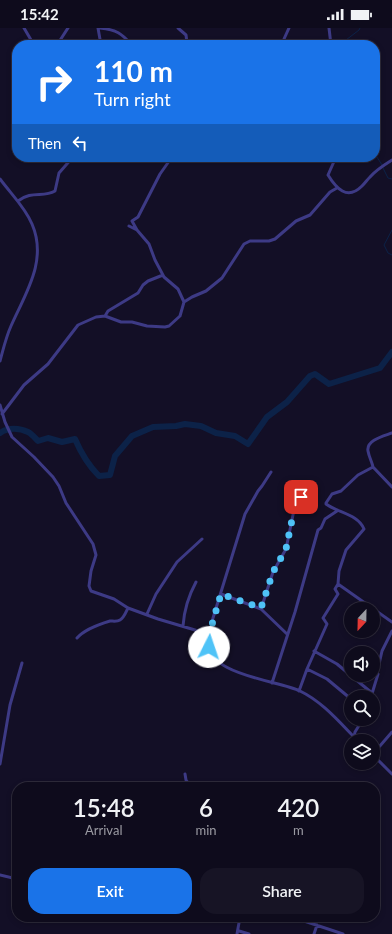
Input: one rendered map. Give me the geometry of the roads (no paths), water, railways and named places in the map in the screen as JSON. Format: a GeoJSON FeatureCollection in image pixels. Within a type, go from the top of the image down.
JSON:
{"type":"FeatureCollection","features":[{"type":"Feature","properties":{"kind":"street"},"geometry":{"type":"LineString","coordinates":[[24,28],[31,40]]}},
{"type":"Feature","properties":{"kind":"street"},"geometry":{"type":"LineString","coordinates":[[60,40],[68,28]]}},
{"type":"Feature","properties":{"kind":"street"},"geometry":{"type":"LineString","coordinates":[[100,40],[99,28],[111,29],[119,32],[128,40]]}},
{"type":"Feature","properties":{"kind":"street"},"geometry":{"type":"LineString","coordinates":[[178,28],[186,35],[187,40]]}},
{"type":"Feature","properties":{"kind":"street"},"geometry":{"type":"LineString","coordinates":[[284,40],[289,28]]}},
{"type":"Feature","properties":{"kind":"street"},"geometry":{"type":"LineString","coordinates":[[330,28],[331,40]]}},
{"type":"Feature","properties":{"kind":"street"},"geometry":{"type":"LineString","coordinates":[[334,162],[328,175],[337,188],[344,192],[351,193],[362,186],[368,178],[392,160]]}},
{"type":"Feature","properties":{"kind":"street"},"geometry":{"type":"LineString","coordinates":[[18,201],[28,194],[50,193],[55,191],[59,173],[69,162]]}},
{"type":"Feature","properties":{"kind":"street"},"geometry":{"type":"LineString","coordinates":[[2,414],[24,386],[48,364],[78,325],[96,316],[105,316],[121,322],[132,322],[147,326],[165,327],[169,326],[180,316],[184,302],[178,289],[163,275],[155,260],[150,244],[137,230],[132,221],[138,217],[160,174],[168,162]]}},
{"type":"Feature","properties":{"kind":"street"},"geometry":{"type":"LineString","coordinates":[[0,180],[18,201],[32,225],[36,237],[37,263],[30,286],[10,328],[0,361]]}},
{"type":"Feature","properties":{"kind":"street"},"geometry":{"type":"LineString","coordinates":[[184,302],[206,291],[222,278],[244,244],[250,241],[269,241],[275,239],[296,221],[310,215],[330,192],[337,188]]}},
{"type":"Feature","properties":{"kind":"street"},"geometry":{"type":"LineString","coordinates":[[129,226],[137,230]]}},
{"type":"Feature","properties":{"kind":"street"},"geometry":{"type":"LineString","coordinates":[[105,316],[108,311],[138,293],[143,285],[148,281],[163,275]]}},
{"type":"Feature","properties":{"kind":"street"},"geometry":{"type":"LineString","coordinates":[[0,405],[10,434],[53,477],[59,486],[66,503],[93,544],[96,555],[91,571],[89,586],[91,591],[114,599],[128,608],[209,636]]}},
{"type":"Feature","properties":{"kind":"street"},"geometry":{"type":"LineString","coordinates":[[392,433],[372,442],[369,444],[367,449],[373,467],[392,487]]}},
{"type":"Feature","properties":{"kind":"street"},"geometry":{"type":"LineString","coordinates":[[299,691],[314,651],[327,624],[323,618],[338,594],[335,589],[338,584],[339,571],[346,550],[364,529],[357,520],[326,504],[331,495],[340,491],[358,475],[373,467]]}},
{"type":"Feature","properties":{"kind":"street"},"geometry":{"type":"LineString","coordinates":[[270,472],[245,514],[207,642],[211,653],[217,660],[240,674],[299,691],[316,701],[351,734]]}},
{"type":"Feature","properties":{"kind":"street"},"geometry":{"type":"LineString","coordinates":[[261,608],[273,572],[286,549],[294,510],[301,497]]}},
{"type":"Feature","properties":{"kind":"street"},"geometry":{"type":"LineString","coordinates":[[272,683],[295,612],[318,530],[321,528],[325,519],[337,511]]}},
{"type":"Feature","properties":{"kind":"street"},"geometry":{"type":"LineString","coordinates":[[146,614],[156,594],[177,562],[202,539]]}},
{"type":"Feature","properties":{"kind":"street"},"geometry":{"type":"LineString","coordinates":[[183,626],[192,589],[196,582]]}},
{"type":"Feature","properties":{"kind":"street"},"geometry":{"type":"LineString","coordinates":[[338,584],[392,622]]}},
{"type":"Feature","properties":{"kind":"street"},"geometry":{"type":"LineString","coordinates":[[221,594],[261,608],[287,634]]}},
{"type":"Feature","properties":{"kind":"street"},"geometry":{"type":"LineString","coordinates":[[77,638],[87,630],[103,623],[118,621],[123,618],[128,608]]}},
{"type":"Feature","properties":{"kind":"street"},"geometry":{"type":"LineString","coordinates":[[373,690],[378,674],[382,651],[392,630]]}},
{"type":"Feature","properties":{"kind":"street"},"geometry":{"type":"LineString","coordinates":[[314,651],[337,664],[366,690]]}},
{"type":"Feature","properties":{"kind":"street"},"geometry":{"type":"LineString","coordinates":[[0,764],[10,706],[22,663]]}},
{"type":"Feature","properties":{"kind":"street"},"geometry":{"type":"LineString","coordinates":[[307,668],[327,679],[344,693]]}},
{"type":"Feature","properties":{"kind":"street"},"geometry":{"type":"LineString","coordinates":[[380,746],[392,732]]}},
{"type":"Feature","properties":{"kind":"street"},"geometry":{"type":"LineString","coordinates":[[380,761],[392,774]]}},
{"type":"Feature","properties":{"kind":"street"},"geometry":{"type":"LineString","coordinates":[[185,774],[187,782]]}},
{"type":"Feature","properties":{"kind":"street"},"geometry":{"type":"LineString","coordinates":[[0,875],[12,878]]}},
{"type":"Feature","properties":{"kind":"street"},"geometry":{"type":"LineString","coordinates":[[239,922],[238,932],[249,934]]}},
{"type":"Feature","properties":{"kind":"street"},"geometry":{"type":"LineString","coordinates":[[308,922],[343,934]]}},
{"type":"Feature","properties":{"kind":"street"},"geometry":{"type":"LineString","coordinates":[[314,934],[317,925]]}},
{"type":"Feature","properties":{"kind":"waterway"},"geometry":{"type":"LineString","coordinates":[[346,40],[360,28]]}},
{"type":"Feature","properties":{"kind":"waterway"},"geometry":{"type":"LineString","coordinates":[[383,168],[388,178],[392,179]]}},
{"type":"Feature","properties":{"kind":"waterway"},"geometry":{"type":"LineString","coordinates":[[392,230],[384,245],[388,253],[392,255]]}},
{"type":"Feature","properties":{"kind":"waterway"},"geometry":{"type":"LineString","coordinates":[[0,433],[10,429],[18,429],[29,433],[38,441],[48,438],[62,442],[75,439],[91,468],[99,476],[110,475],[115,456],[132,436],[153,427],[185,424],[201,426],[216,433],[235,436],[248,444],[267,417],[287,402],[310,376],[315,374],[329,384],[380,368],[392,352]]}}]}
